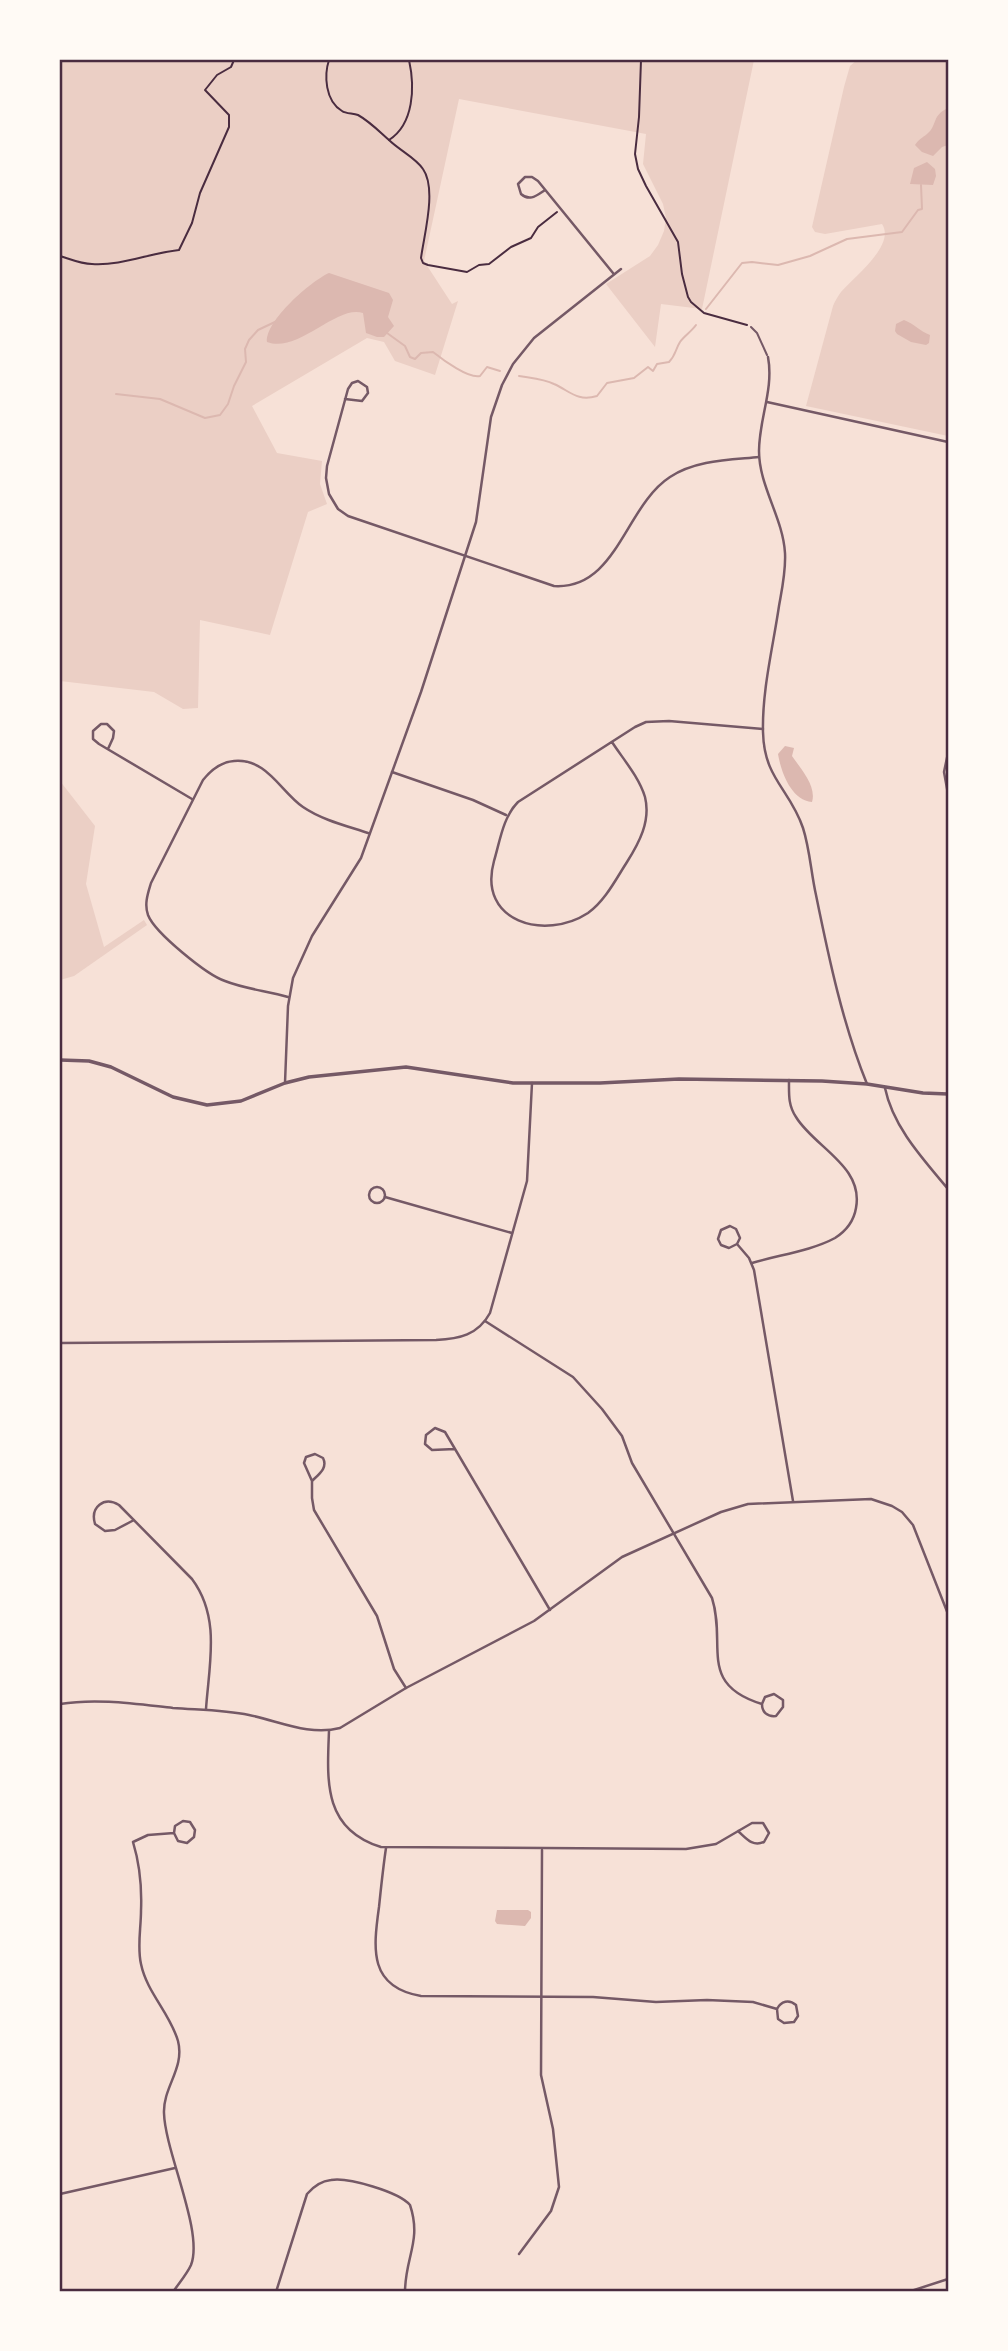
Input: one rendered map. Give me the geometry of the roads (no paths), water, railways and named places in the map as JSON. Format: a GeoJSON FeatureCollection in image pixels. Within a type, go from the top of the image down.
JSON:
{"type":"FeatureCollection","features":[{"type":"Feature","properties":{"kind":"street"},"geometry":{"type":"LineString","coordinates":[[545,190],[527,198],[520,194],[518,187],[520,181],[529,176],[536,178],[613,273]]}},
{"type":"Feature","properties":{"kind":"street"},"geometry":{"type":"LineString","coordinates":[[285,1083],[288,997],[297,967],[361,858],[428,672],[480,502],[494,405],[507,374],[534,338],[621,269]]}},
{"type":"Feature","properties":{"kind":"street"},"geometry":{"type":"LineString","coordinates":[[768,357],[770,378],[759,457],[785,552],[784,575],[765,695],[765,754],[769,767],[804,831],[844,1015],[867,1084]]}},
{"type":"Feature","properties":{"kind":"street"},"geometry":{"type":"LineString","coordinates":[[345,399],[362,401],[368,393],[367,387],[362,382],[352,383],[345,399],[326,472],[327,489],[335,505],[343,513],[358,521],[549,585],[582,582],[597,573],[640,505],[669,477],[695,465],[759,457]]}},
{"type":"Feature","properties":{"kind":"street"},"geometry":{"type":"LineString","coordinates":[[766,402],[948,442]]}},
{"type":"Feature","properties":{"kind":"street"},"geometry":{"type":"LineString","coordinates":[[612,742],[641,787],[647,807],[636,847],[614,884],[589,912],[568,922],[541,926],[523,923],[509,916],[493,893],[491,876],[508,816],[518,802],[612,742],[641,724],[658,721],[763,729]]}},
{"type":"Feature","properties":{"kind":"street"},"geometry":{"type":"LineString","coordinates":[[108,749],[114,732],[107,724],[100,724],[94,728],[93,738],[108,749],[192,799]]}},
{"type":"Feature","properties":{"kind":"street"},"geometry":{"type":"LineString","coordinates":[[948,753],[944,772],[948,794]]}},
{"type":"Feature","properties":{"kind":"street"},"geometry":{"type":"LineString","coordinates":[[288,997],[224,981],[213,975],[160,933],[150,918],[146,905],[150,883],[192,799],[203,780],[215,767],[231,761],[249,762],[269,774],[306,809],[370,834]]}},
{"type":"Feature","properties":{"kind":"street"},"geometry":{"type":"LineString","coordinates":[[392,772],[473,800],[508,816]]}},
{"type":"Feature","properties":{"kind":"street"},"geometry":{"type":"LineString","coordinates":[[60,1060],[89,1061],[111,1067],[173,1097],[206,1105],[252,1098],[285,1083],[321,1076],[406,1068],[490,1081],[600,1083],[679,1079],[789,1080],[867,1084],[948,1094]]}},
{"type":"Feature","properties":{"kind":"street"},"geometry":{"type":"LineString","coordinates":[[752,1263],[831,1239],[849,1224],[856,1209],[855,1187],[847,1171],[801,1124],[793,1112],[789,1099],[789,1080]]}},
{"type":"Feature","properties":{"kind":"street"},"geometry":{"type":"LineString","coordinates":[[60,1343],[445,1340],[475,1331],[485,1321],[493,1302],[528,1170],[532,1083]]}},
{"type":"Feature","properties":{"kind":"street"},"geometry":{"type":"LineString","coordinates":[[885,1088],[892,1111],[901,1126],[923,1160],[948,1189]]}},
{"type":"Feature","properties":{"kind":"street"},"geometry":{"type":"LineString","coordinates":[[379,1186],[385,1191],[385,1197],[383,1201],[376,1203],[370,1199],[369,1193],[373,1187],[379,1186]]}},
{"type":"Feature","properties":{"kind":"street"},"geometry":{"type":"LineString","coordinates":[[385,1197],[512,1233]]}},
{"type":"Feature","properties":{"kind":"street"},"geometry":{"type":"LineString","coordinates":[[727,1226],[736,1229],[740,1238],[737,1244],[729,1248],[723,1247],[718,1238],[721,1230],[727,1226]]}},
{"type":"Feature","properties":{"kind":"street"},"geometry":{"type":"LineString","coordinates":[[737,1244],[752,1263],[756,1278],[793,1501]]}},
{"type":"Feature","properties":{"kind":"street"},"geometry":{"type":"LineString","coordinates":[[485,1321],[577,1381],[622,1436],[632,1463],[712,1598],[718,1661],[726,1683],[743,1697],[762,1703]]}},
{"type":"Feature","properties":{"kind":"street"},"geometry":{"type":"LineString","coordinates":[[455,1449],[432,1450],[425,1444],[426,1435],[431,1430],[440,1429],[445,1432],[550,1610]]}},
{"type":"Feature","properties":{"kind":"street"},"geometry":{"type":"LineString","coordinates":[[312,1481],[325,1464],[321,1456],[315,1454],[306,1457],[304,1463],[312,1481],[315,1513],[377,1616],[394,1669],[406,1688]]}},
{"type":"Feature","properties":{"kind":"street"},"geometry":{"type":"LineString","coordinates":[[60,1704],[93,1701],[248,1714],[292,1727],[329,1731],[350,1723],[406,1688],[519,1630],[622,1557],[737,1506],[754,1503],[871,1499],[897,1509],[913,1525],[948,1614]]}},
{"type":"Feature","properties":{"kind":"street"},"geometry":{"type":"LineString","coordinates":[[134,1520],[115,1530],[105,1531],[97,1526],[94,1514],[100,1504],[112,1501],[134,1520],[192,1579],[206,1603],[212,1632],[206,1710]]}},
{"type":"Feature","properties":{"kind":"street"},"geometry":{"type":"LineString","coordinates":[[774,1694],[783,1700],[783,1707],[779,1714],[772,1716],[763,1711],[762,1703],[765,1697],[774,1694]]}},
{"type":"Feature","properties":{"kind":"street"},"geometry":{"type":"LineString","coordinates":[[329,1731],[328,1779],[333,1807],[338,1817],[358,1837],[386,1848],[695,1848],[716,1844],[738,1831],[752,1823],[759,1822],[766,1826],[769,1833],[766,1840],[757,1844],[750,1842],[738,1831]]}},
{"type":"Feature","properties":{"kind":"street"},"geometry":{"type":"LineString","coordinates":[[183,1821],[190,1822],[195,1830],[193,1839],[184,1843],[176,1839],[174,1833],[177,1824],[183,1821]]}},
{"type":"Feature","properties":{"kind":"street"},"geometry":{"type":"LineString","coordinates":[[173,2291],[190,2267],[193,2245],[166,2131],[164,2102],[179,2065],[180,2054],[173,2026],[147,1982],[141,1966],[139,1955],[142,1886],[133,1842],[148,1835],[174,1833]]}},
{"type":"Feature","properties":{"kind":"street"},"geometry":{"type":"LineString","coordinates":[[386,1848],[374,1948],[380,1970],[386,1979],[402,1991],[421,1996],[610,1998],[656,2002],[733,2001],[759,2003],[777,2009]]}},
{"type":"Feature","properties":{"kind":"street"},"geometry":{"type":"LineString","coordinates":[[519,2254],[551,2211],[559,2187],[553,2129],[541,2075],[542,1850]]}},
{"type":"Feature","properties":{"kind":"street"},"geometry":{"type":"LineString","coordinates":[[782,2003],[793,2003],[798,2008],[799,2016],[794,2022],[784,2023],[778,2019],[777,2009],[782,2003]]}},
{"type":"Feature","properties":{"kind":"street"},"geometry":{"type":"LineString","coordinates":[[60,2194],[175,2168]]}},
{"type":"Feature","properties":{"kind":"street"},"geometry":{"type":"LineString","coordinates":[[276,2291],[307,2194],[319,2183],[336,2179],[393,2193],[410,2206],[416,2230],[405,2291]]}},
{"type":"Feature","properties":{"kind":"street"},"geometry":{"type":"LineString","coordinates":[[908,2291],[948,2279]]}},
{"type":"Feature","properties":{"kind":"lane"},"geometry":{"type":"LineString","coordinates":[[751,327],[757,333],[768,357]]}},
{"type":"Feature","properties":{"kind":"waterway"},"geometry":{"type":"LineString","coordinates":[[706,309],[742,263],[778,265],[810,256],[847,239],[902,232],[918,210],[922,209],[921,185]]}},
{"type":"Feature","properties":{"kind":"waterway"},"geometry":{"type":"LineString","coordinates":[[116,394],[160,399],[205,418],[220,415],[228,404],[246,362],[245,349],[249,340],[258,330],[277,321]]}},
{"type":"Feature","properties":{"kind":"waterway"},"geometry":{"type":"LineString","coordinates":[[519,376],[550,382],[579,397],[597,396],[607,383],[634,378],[648,367],[653,371],[657,364],[669,362],[680,342],[696,325]]}},
{"type":"Feature","properties":{"kind":"waterway"},"geometry":{"type":"LineString","coordinates":[[387,333],[405,346],[410,357],[415,359],[421,353],[433,352],[469,375],[480,376],[487,367],[500,371]]}}]}
